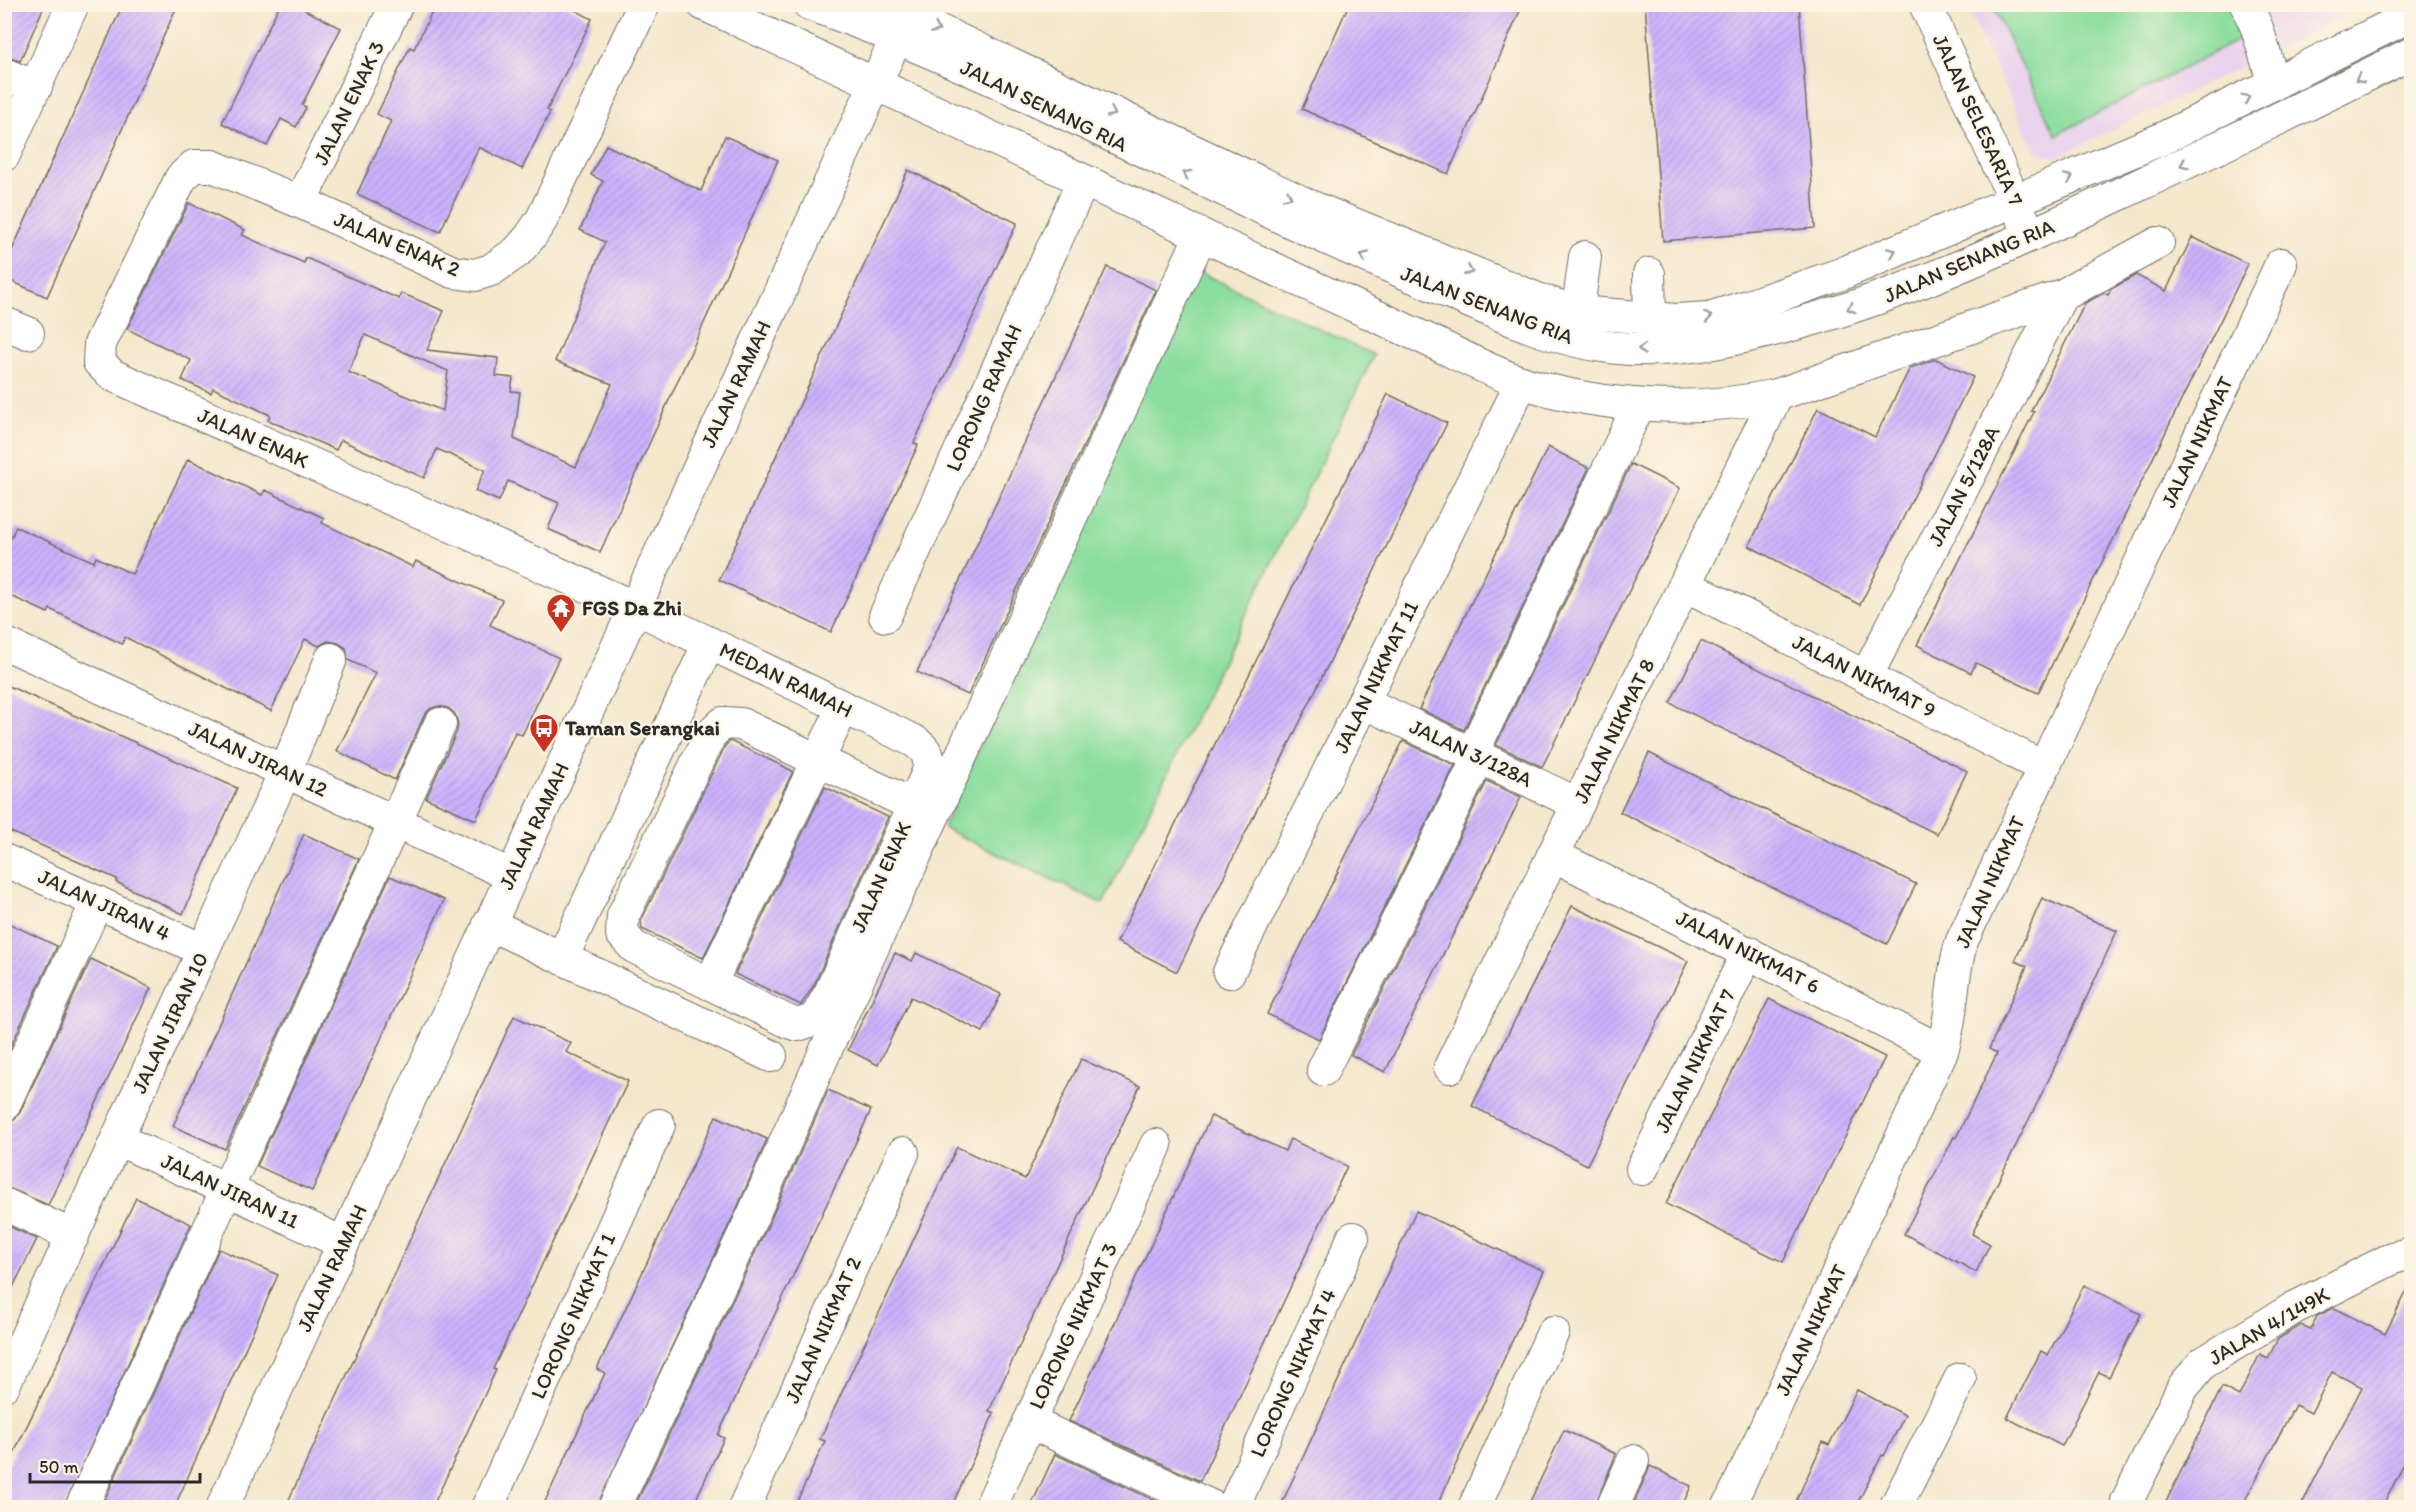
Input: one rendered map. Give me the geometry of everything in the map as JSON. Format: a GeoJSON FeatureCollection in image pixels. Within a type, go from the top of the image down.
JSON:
{"type":"FeatureCollection","features":[{"type":"Feature","properties":{"kind":"street"},"geometry":{"type":"LineString","coordinates":[[4,155],[74,4]]}},
{"type":"Feature","properties":{"kind":"street","name":"JALAN ENAK 3"},"geometry":{"type":"LineString","coordinates":[[300,202],[397,4]]}},
{"type":"Feature","properties":{"kind":"street","name":"JALAN ENAK 2"},"geometry":{"type":"LineString","coordinates":[[216,168],[300,202],[453,272],[475,275],[497,267],[517,252],[542,219],[644,4]]}},
{"type":"Feature","properties":{"kind":"street"},"geometry":{"type":"LineString","coordinates":[[703,4],[873,85],[1522,382],[1575,397],[1639,405],[1743,402],[1777,395],[2061,296],[2158,243]]}},
{"type":"Feature","properties":{"kind":"street","name":"JALAN SENANG RIA"},"geometry":{"type":"LineString","coordinates":[[809,4],[896,19],[1309,232],[1544,332],[1575,326],[1650,319],[1709,318],[1841,274],[2159,140],[2412,15]]}},
{"type":"Feature","properties":{"kind":"street","name":"JALAN SELESARIA 7"},"geometry":{"type":"LineString","coordinates":[[1925,4],[2031,236]]}},
{"type":"Feature","properties":{"kind":"street"},"geometry":{"type":"LineString","coordinates":[[2246,4],[2257,28],[2274,84]]}},
{"type":"Feature","properties":{"kind":"street","name":"JALAN RAMAH"},"geometry":{"type":"LineString","coordinates":[[222,1508],[873,85],[896,19]]}},
{"type":"Feature","properties":{"kind":"street","name":"JALAN SENANG RIA"},"geometry":{"type":"LineString","coordinates":[[1575,326],[1620,348],[1653,350],[1722,343],[1869,303],[1954,270],[2031,236],[2290,115],[2412,53]]}},
{"type":"Feature","properties":{"kind":"street"},"geometry":{"type":"LineString","coordinates":[[4,74],[36,87]]}},
{"type":"Feature","properties":{"kind":"street","name":"JALAN ENAK"},"geometry":{"type":"LineString","coordinates":[[216,168],[203,165],[194,166],[181,178],[100,344],[98,353],[104,370],[634,607]]}},
{"type":"Feature","properties":{"kind":"street","name":"LORONG RAMAH"},"geometry":{"type":"LineString","coordinates":[[885,616],[1083,181]]}},
{"type":"Feature","properties":{"kind":"street"},"geometry":{"type":"LineString","coordinates":[[614,1508],[754,1213],[833,1035],[1201,235]]}},
{"type":"Feature","properties":{"kind":"street"},"geometry":{"type":"LineString","coordinates":[[1575,326],[1585,257]]}},
{"type":"Feature","properties":{"kind":"street","name":"JALAN NIKMAT"},"geometry":{"type":"LineString","coordinates":[[1728,1508],[1942,1051],[1949,1028],[1954,966],[1962,941],[2281,264]]}},
{"type":"Feature","properties":{"kind":"street"},"geometry":{"type":"LineString","coordinates":[[1648,274],[1650,319]]}},
{"type":"Feature","properties":{"kind":"street","name":"JALAN 5/128A"},"geometry":{"type":"LineString","coordinates":[[1866,677],[2061,296]]}},
{"type":"Feature","properties":{"kind":"street","name":"JALAN NIKMAT 11"},"geometry":{"type":"LineString","coordinates":[[1229,972],[1522,382]]}},
{"type":"Feature","properties":{"kind":"street","name":"JALAN NIKMAT 8"},"geometry":{"type":"LineString","coordinates":[[1450,1067],[1777,395]]}},
{"type":"Feature","properties":{"kind":"street"},"geometry":{"type":"LineString","coordinates":[[1323,1070],[1476,756],[1639,405]]}},
{"type":"Feature","properties":{"kind":"street","name":"JALAN NIKMAT 9"},"geometry":{"type":"LineString","coordinates":[[1685,585],[2043,767]]}},
{"type":"Feature","properties":{"kind":"street","name":"MEDAN RAMAH"},"geometry":{"type":"LineString","coordinates":[[634,607],[914,741],[928,754],[930,761]]}},
{"type":"Feature","properties":{"kind":"street","name":"JALAN JIRAN 12"},"geometry":{"type":"LineString","coordinates":[[4,643],[511,875]]}},
{"type":"Feature","properties":{"kind":"street"},"geometry":{"type":"LineString","coordinates":[[562,958],[710,643]]}},
{"type":"Feature","properties":{"kind":"street","name":"JALAN JIRAN 10"},"geometry":{"type":"LineString","coordinates":[[4,1384],[285,772],[331,659]]}},
{"type":"Feature","properties":{"kind":"street","name":"JALAN 3/128A"},"geometry":{"type":"LineString","coordinates":[[1363,702],[1578,804]]}},
{"type":"Feature","properties":{"kind":"street"},"geometry":{"type":"LineString","coordinates":[[710,984],[843,708]]}},
{"type":"Feature","properties":{"kind":"street","name":"JALAN ENAK"},"geometry":{"type":"LineString","coordinates":[[818,760],[741,724],[732,722],[716,728],[638,884],[621,925],[627,942],[798,1025],[815,1019],[830,993],[913,805],[930,761]]}},
{"type":"Feature","properties":{"kind":"street"},"geometry":{"type":"LineString","coordinates":[[81,1508],[440,724]]}},
{"type":"Feature","properties":{"kind":"street"},"geometry":{"type":"LineString","coordinates":[[818,760],[913,805]]}},
{"type":"Feature","properties":{"kind":"street","name":"JALAN NIKMAT 6"},"geometry":{"type":"LineString","coordinates":[[1553,855],[1942,1051]]}},
{"type":"Feature","properties":{"kind":"street","name":"JALAN JIRAN 4"},"geometry":{"type":"LineString","coordinates":[[4,860],[203,950]]}},
{"type":"Feature","properties":{"kind":"street"},"geometry":{"type":"LineString","coordinates":[[4,1105],[97,902]]}},
{"type":"Feature","properties":{"kind":"street"},"geometry":{"type":"LineString","coordinates":[[489,924],[771,1056]]}},
{"type":"Feature","properties":{"kind":"street","name":"JALAN NIKMAT 7"},"geometry":{"type":"LineString","coordinates":[[1642,1169],[1748,952]]}},
{"type":"Feature","properties":{"kind":"street","name":"LORONG NIKMAT 1"},"geometry":{"type":"LineString","coordinates":[[487,1508],[659,1125]]}},
{"type":"Feature","properties":{"kind":"street","name":"JALAN JIRAN 11"},"geometry":{"type":"LineString","coordinates":[[117,1139],[343,1243]]}},
{"type":"Feature","properties":{"kind":"street","name":"LORONG NIKMAT 3"},"geometry":{"type":"LineString","coordinates":[[990,1508],[1156,1145]]}},
{"type":"Feature","properties":{"kind":"street","name":"JALAN NIKMAT 2"},"geometry":{"type":"LineString","coordinates":[[744,1508],[903,1153]]}},
{"type":"Feature","properties":{"kind":"street"},"geometry":{"type":"LineString","coordinates":[[4,1204],[73,1236]]}},
{"type":"Feature","properties":{"kind":"street","name":"LORONG NIKMAT 4"},"geometry":{"type":"LineString","coordinates":[[1233,1508],[1353,1238]]}},
{"type":"Feature","properties":{"kind":"street","name":"JALAN 4/149K"},"geometry":{"type":"LineString","coordinates":[[2127,1501],[2183,1387],[2203,1363],[2294,1308],[2393,1258],[2412,1253]]}},
{"type":"Feature","properties":{"kind":"street"},"geometry":{"type":"LineString","coordinates":[[1474,1508],[1553,1332]]}},
{"type":"Feature","properties":{"kind":"street"},"geometry":{"type":"LineString","coordinates":[[1895,1508],[1960,1379]]}},
{"type":"Feature","properties":{"kind":"street"},"geometry":{"type":"LineString","coordinates":[[1029,1422],[1215,1508]]}},
{"type":"Feature","properties":{"kind":"street"},"geometry":{"type":"LineString","coordinates":[[1612,1508],[1633,1461]]}},
{"type":"Feature","properties":{"kind":"shaded area"},"geometry":{"type":"Polygon","coordinates":[[[1966,5],[2367,5],[2055,158],[2035,151],[1966,5]]]}},
{"type":"Feature","properties":{"kind":"green space"},"geometry":{"type":"Polygon","coordinates":[[[1992,5],[2228,5],[2244,37],[2056,135],[1992,5]]]}},
{"type":"Feature","properties":{"kind":"green space"},"geometry":{"type":"Polygon","coordinates":[[[1195,270],[1374,355],[1103,904],[943,828],[1195,270]]]}},
{"type":"Feature","properties":{"kind":"building"},"geometry":{"type":"Polygon","coordinates":[[[4,4],[45,4],[20,61],[4,56],[4,4]]]}},
{"type":"Feature","properties":{"kind":"building"},"geometry":{"type":"Polygon","coordinates":[[[123,4],[178,4],[47,297],[4,278],[4,268],[123,4]]]}},
{"type":"Feature","properties":{"kind":"building"},"geometry":{"type":"Polygon","coordinates":[[[280,4],[293,4],[341,28],[302,105],[306,107],[296,127],[281,119],[267,146],[222,123],[280,4]]]}},
{"type":"Feature","properties":{"kind":"building"},"geometry":{"type":"Polygon","coordinates":[[[436,4],[564,4],[592,19],[547,110],[550,112],[522,169],[479,147],[440,232],[357,194],[391,121],[377,114],[410,47],[414,49],[436,4]]]}},
{"type":"Feature","properties":{"kind":"building"},"geometry":{"type":"Polygon","coordinates":[[[1349,4],[1523,4],[1448,174],[1302,109],[1349,4]]]}},
{"type":"Feature","properties":{"kind":"building"},"geometry":{"type":"Polygon","coordinates":[[[1645,4],[1799,4],[1815,228],[1663,241],[1645,4]]]}},
{"type":"Feature","properties":{"kind":"building"},"geometry":{"type":"Polygon","coordinates":[[[725,136],[778,160],[600,552],[548,529],[559,503],[508,481],[499,501],[475,491],[485,470],[437,449],[424,478],[341,440],[336,450],[268,420],[270,415],[213,388],[211,393],[182,380],[191,360],[127,329],[189,203],[245,230],[242,235],[304,263],[306,258],[399,299],[401,293],[444,311],[427,350],[498,358],[496,376],[513,378],[511,391],[520,392],[514,439],[576,467],[612,384],[555,361],[605,242],[580,230],[603,181],[591,175],[606,145],[701,191],[725,136]],[[365,335],[348,372],[443,411],[448,371],[365,335]]]}},
{"type":"Feature","properties":{"kind":"building"},"geometry":{"type":"Polygon","coordinates":[[[908,170],[1017,223],[914,443],[918,445],[831,632],[719,580],[908,170]]]}},
{"type":"Feature","properties":{"kind":"building"},"geometry":{"type":"Polygon","coordinates":[[[2192,237],[2248,264],[2038,693],[1976,663],[1971,673],[1917,645],[2034,412],[2031,411],[2085,303],[2104,293],[2108,295],[2111,289],[2136,275],[2166,291],[2192,237]]]}},
{"type":"Feature","properties":{"kind":"building"},"geometry":{"type":"Polygon","coordinates":[[[1107,267],[1156,290],[968,695],[917,672],[1107,267]]]}},
{"type":"Feature","properties":{"kind":"building"},"geometry":{"type":"Polygon","coordinates":[[[1936,359],[1973,377],[1860,605],[1749,546],[1818,408],[1875,437],[1910,368],[1936,359]]]}},
{"type":"Feature","properties":{"kind":"building"},"geometry":{"type":"Polygon","coordinates":[[[1388,394],[1447,423],[1177,972],[1117,942],[1388,394]]]}},
{"type":"Feature","properties":{"kind":"building"},"geometry":{"type":"Polygon","coordinates":[[[1548,447],[1589,468],[1464,730],[1419,709],[1548,447]]]}},
{"type":"Feature","properties":{"kind":"building"},"geometry":{"type":"Polygon","coordinates":[[[188,459],[262,495],[265,490],[324,518],[322,523],[413,567],[416,561],[502,600],[490,625],[559,658],[522,735],[515,732],[476,820],[426,798],[457,731],[458,723],[455,714],[448,708],[438,706],[430,709],[424,716],[395,780],[337,751],[376,673],[348,660],[346,648],[338,643],[328,641],[319,646],[305,639],[271,711],[125,637],[122,644],[50,609],[48,613],[4,593],[4,552],[16,527],[94,562],[96,557],[132,574],[188,459]]]}},
{"type":"Feature","properties":{"kind":"building"},"geometry":{"type":"Polygon","coordinates":[[[1631,464],[1680,488],[1542,767],[1496,745],[1631,464]]]}},
{"type":"Feature","properties":{"kind":"building"},"geometry":{"type":"Polygon","coordinates":[[[1701,641],[1967,771],[1937,834],[1670,703],[1701,641]]]}},
{"type":"Feature","properties":{"kind":"building"},"geometry":{"type":"Polygon","coordinates":[[[4,684],[237,788],[183,914],[116,882],[117,879],[4,829],[4,684]]]}},
{"type":"Feature","properties":{"kind":"building"},"geometry":{"type":"Polygon","coordinates":[[[730,741],[793,771],[703,958],[642,929],[641,921],[725,746],[730,741]]]}},
{"type":"Feature","properties":{"kind":"building"},"geometry":{"type":"Polygon","coordinates":[[[1403,741],[1455,765],[1319,1039],[1267,1014],[1403,741]]]}},
{"type":"Feature","properties":{"kind":"building"},"geometry":{"type":"Polygon","coordinates":[[[1649,753],[1916,884],[1887,944],[1620,812],[1649,753]]]}},
{"type":"Feature","properties":{"kind":"building"},"geometry":{"type":"Polygon","coordinates":[[[1487,781],[1521,797],[1385,1072],[1351,1055],[1487,781]]]}},
{"type":"Feature","properties":{"kind":"building"},"geometry":{"type":"Polygon","coordinates":[[[825,787],[888,817],[814,985],[801,1005],[735,974],[825,787]]]}},
{"type":"Feature","properties":{"kind":"building"},"geometry":{"type":"Polygon","coordinates":[[[304,834],[359,859],[225,1149],[173,1126],[304,834]]]}},
{"type":"Feature","properties":{"kind":"building"},"geometry":{"type":"Polygon","coordinates":[[[390,876],[444,900],[312,1191],[257,1166],[390,876]]]}},
{"type":"Feature","properties":{"kind":"building"},"geometry":{"type":"Polygon","coordinates":[[[2042,898],[2117,931],[2050,1077],[1972,1234],[1990,1244],[1976,1272],[1904,1234],[1954,1137],[1956,1138],[1997,1053],[1989,1049],[2027,966],[2015,961],[2042,898]]]}},
{"type":"Feature","properties":{"kind":"building"},"geometry":{"type":"Polygon","coordinates":[[[1572,906],[1688,961],[1587,1165],[1472,1106],[1572,906]]]}},
{"type":"Feature","properties":{"kind":"building"},"geometry":{"type":"Polygon","coordinates":[[[4,921],[57,946],[4,1061],[4,921]]]}},
{"type":"Feature","properties":{"kind":"building"},"geometry":{"type":"Polygon","coordinates":[[[895,953],[912,961],[916,953],[1001,994],[983,1032],[911,997],[878,1065],[848,1050],[895,953]]]}},
{"type":"Feature","properties":{"kind":"building"},"geometry":{"type":"Polygon","coordinates":[[[91,959],[151,988],[48,1205],[4,1186],[4,1123],[14,1120],[20,1112],[91,959]]]}},
{"type":"Feature","properties":{"kind":"building"},"geometry":{"type":"Polygon","coordinates":[[[1769,999],[1885,1057],[1783,1262],[1666,1204],[1769,999]]]}},
{"type":"Feature","properties":{"kind":"building"},"geometry":{"type":"Polygon","coordinates":[[[514,1016],[571,1043],[566,1052],[628,1081],[493,1369],[496,1370],[432,1508],[285,1508],[514,1016]]]}},
{"type":"Feature","properties":{"kind":"building"},"geometry":{"type":"Polygon","coordinates":[[[1081,1059],[1140,1086],[989,1411],[994,1413],[951,1508],[794,1508],[825,1441],[820,1439],[957,1147],[1025,1179],[1081,1059]]]}},
{"type":"Feature","properties":{"kind":"building"},"geometry":{"type":"Polygon","coordinates":[[[828,1090],[871,1110],[718,1435],[724,1438],[692,1508],[634,1508],[770,1221],[828,1090]]]}},
{"type":"Feature","properties":{"kind":"building"},"geometry":{"type":"Polygon","coordinates":[[[716,1116],[767,1139],[738,1206],[596,1508],[542,1508],[605,1373],[597,1369],[716,1116]]]}},
{"type":"Feature","properties":{"kind":"building"},"geometry":{"type":"Polygon","coordinates":[[[1211,1116],[1285,1151],[1290,1139],[1347,1166],[1200,1481],[1069,1421],[1211,1116]]]}},
{"type":"Feature","properties":{"kind":"building"},"geometry":{"type":"Polygon","coordinates":[[[136,1198],[191,1224],[63,1508],[4,1508],[4,1474],[136,1198]]]}},
{"type":"Feature","properties":{"kind":"building"},"geometry":{"type":"Polygon","coordinates":[[[1416,1211],[1544,1271],[1436,1508],[1292,1508],[1282,1503],[1416,1211]]]}},
{"type":"Feature","properties":{"kind":"building"},"geometry":{"type":"Polygon","coordinates":[[[4,1224],[37,1239],[4,1305],[4,1224]]]}},
{"type":"Feature","properties":{"kind":"building"},"geometry":{"type":"Polygon","coordinates":[[[219,1249],[278,1275],[174,1508],[101,1508],[219,1249]]]}},
{"type":"Feature","properties":{"kind":"building"},"geometry":{"type":"Polygon","coordinates":[[[2412,1281],[2412,1447],[2382,1508],[2300,1508],[2362,1387],[2332,1372],[2311,1413],[2295,1405],[2241,1508],[2163,1508],[2222,1387],[2239,1396],[2260,1354],[2268,1358],[2278,1339],[2301,1325],[2311,1329],[2317,1316],[2334,1308],[2385,1334],[2412,1281]]]}},
{"type":"Feature","properties":{"kind":"building"},"geometry":{"type":"Polygon","coordinates":[[[2084,1285],[2141,1314],[2109,1377],[2099,1372],[2062,1446],[2007,1418],[2041,1351],[2048,1355],[2084,1285]]]}},
{"type":"Feature","properties":{"kind":"building"},"geometry":{"type":"Polygon","coordinates":[[[1857,1390],[1905,1415],[1884,1456],[1882,1455],[1855,1508],[1793,1508],[1823,1442],[1829,1445],[1857,1390]]]}},
{"type":"Feature","properties":{"kind":"building"},"geometry":{"type":"Polygon","coordinates":[[[1564,1430],[1616,1454],[1594,1508],[1527,1508],[1564,1430]]]}},
{"type":"Feature","properties":{"kind":"building"},"geometry":{"type":"Polygon","coordinates":[[[1055,1454],[1171,1508],[1030,1508],[1055,1454]]]}},
{"type":"Feature","properties":{"kind":"building"},"geometry":{"type":"Polygon","coordinates":[[[1650,1466],[1691,1486],[1681,1508],[1632,1508],[1650,1466]]]}},
{"type":"Feature","properties":{"kind":"place","name":"FGS Da Zhi"},"geometry":{"type":"Point","coordinates":[561,634]}},
{"type":"Feature","properties":{"kind":"place","name":"Taman Serangkai"},"geometry":{"type":"Point","coordinates":[544,754]}}]}
